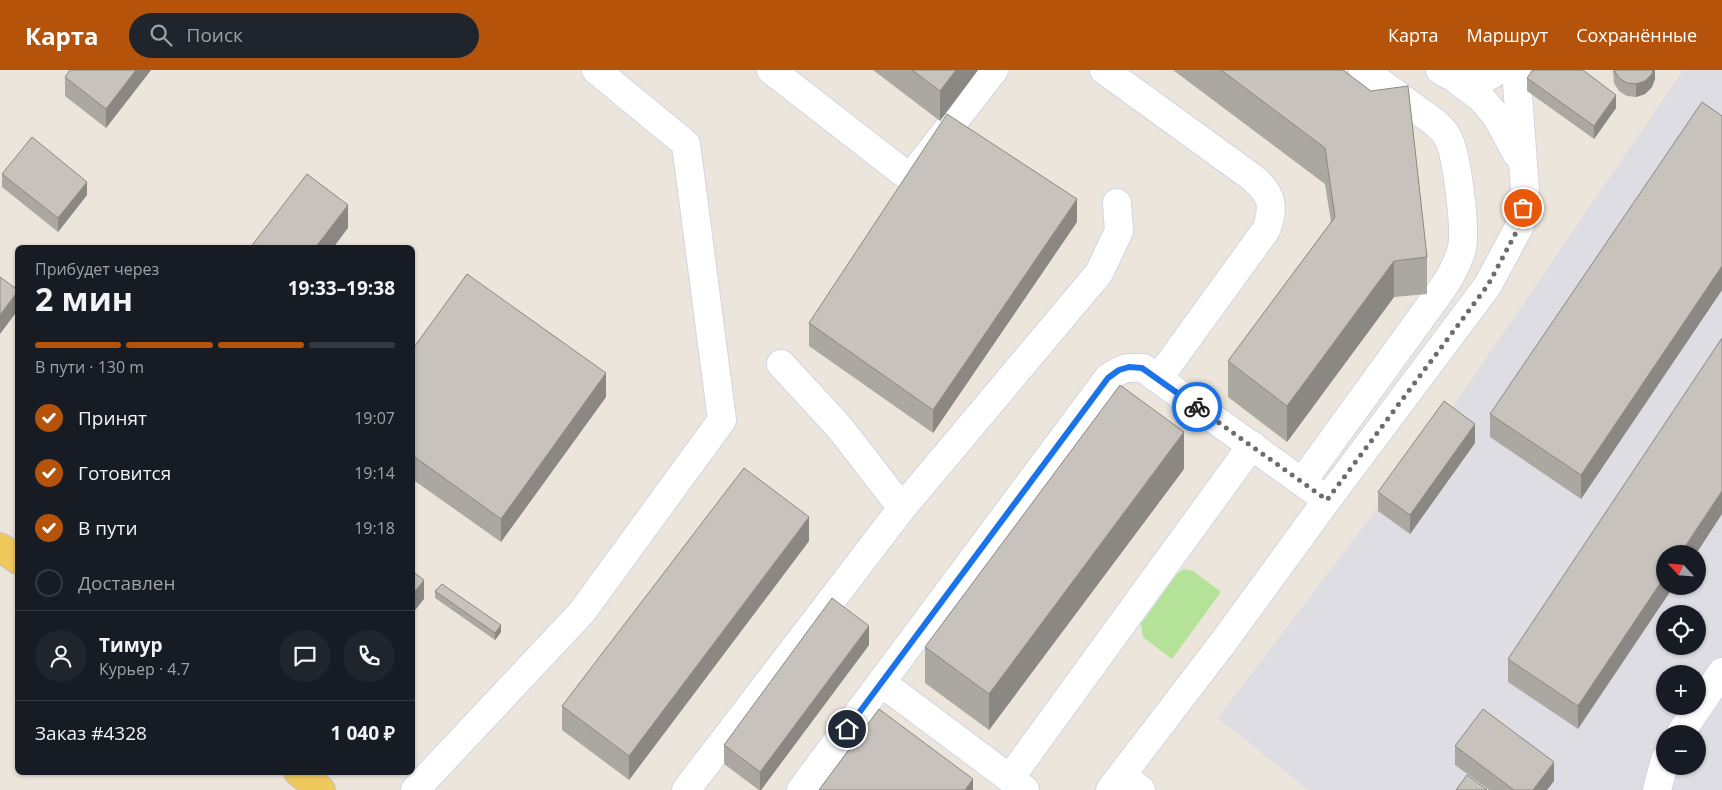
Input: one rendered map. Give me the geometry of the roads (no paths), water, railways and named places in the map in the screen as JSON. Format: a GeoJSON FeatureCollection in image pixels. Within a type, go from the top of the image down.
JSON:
{"type":"FeatureCollection","features":[{"type":"Feature","properties":{"kind":"main road"},"geometry":{"type":"LineString","coordinates":[[0,547],[15,558]]}},
{"type":"Feature","properties":{"kind":"street"},"geometry":{"type":"LineString","coordinates":[[415,790],[582,612],[722,420],[686,144],[596,70]]}},
{"type":"Feature","properties":{"kind":"street"},"geometry":{"type":"LineString","coordinates":[[771,70],[910,178],[994,70]]}},
{"type":"Feature","properties":{"kind":"street"},"geometry":{"type":"LineString","coordinates":[[1104,70],[1253,178],[1263,187],[1272,207],[1266,230],[1158,379]]}},
{"type":"Feature","properties":{"kind":"street"},"geometry":{"type":"LineString","coordinates":[[1302,482],[1442,289],[1453,272],[1464,234],[1456,164],[1448,137],[1439,126],[1363,70]]}},
{"type":"Feature","properties":{"kind":"street"},"geometry":{"type":"LineString","coordinates":[[1448,75],[1474,81],[1486,79],[1498,70]]}},
{"type":"Feature","properties":{"kind":"street"},"geometry":{"type":"LineString","coordinates":[[1124,785],[1222,644],[1488,285],[1520,225],[1525,190],[1516,70]]}},
{"type":"Feature","properties":{"kind":"street"},"geometry":{"type":"LineString","coordinates":[[1448,75],[1480,98],[1497,117],[1523,166]]}},
{"type":"Feature","properties":{"kind":"street"},"geometry":{"type":"LineString","coordinates":[[686,790],[902,508],[1099,273],[1119,230],[1117,203]]}},
{"type":"Feature","properties":{"kind":"street"},"geometry":{"type":"LineString","coordinates":[[781,364],[840,428],[902,508]]}},
{"type":"Feature","properties":{"kind":"street"},"geometry":{"type":"LineString","coordinates":[[801,790],[1108,378],[1119,370],[1129,367],[1142,368],[1327,500]]}},
{"type":"Feature","properties":{"kind":"street"},"geometry":{"type":"LineString","coordinates":[[882,682],[1018,784],[1252,445]]}},
{"type":"Feature","properties":{"kind":"street"},"geometry":{"type":"LineString","coordinates":[[1686,725],[1722,672]]}},
{"type":"Feature","properties":{"kind":"street"},"geometry":{"type":"LineString","coordinates":[[1656,790],[1660,775]]}}]}
